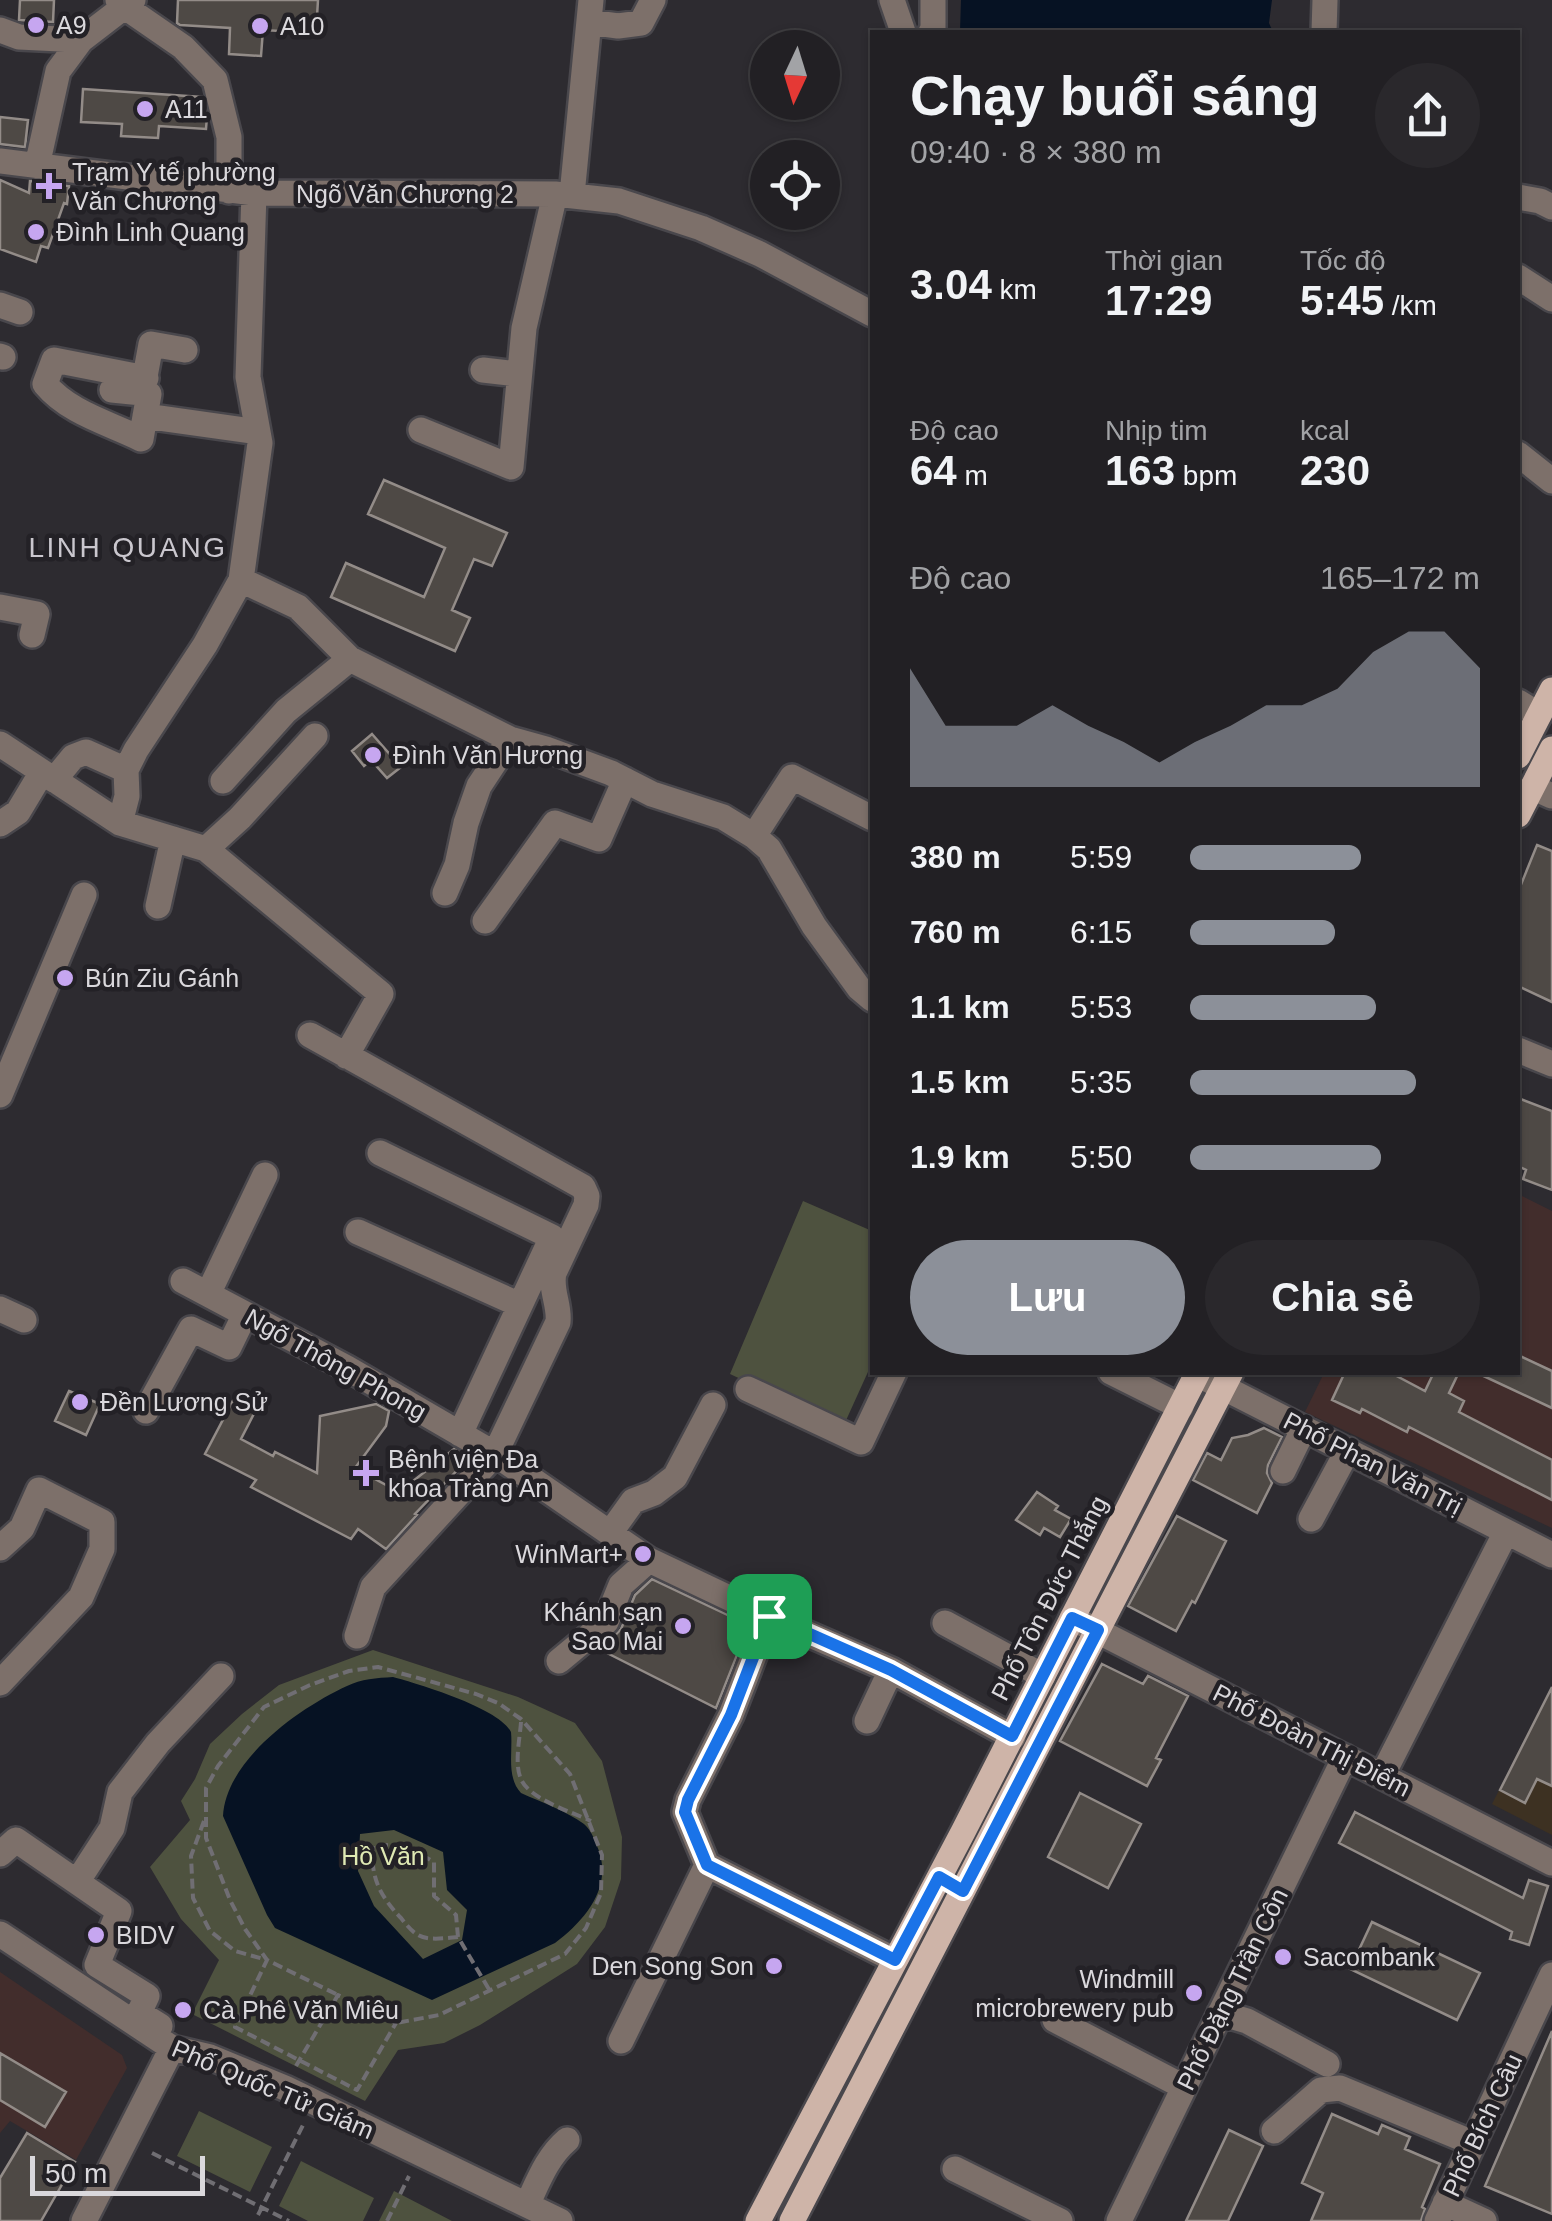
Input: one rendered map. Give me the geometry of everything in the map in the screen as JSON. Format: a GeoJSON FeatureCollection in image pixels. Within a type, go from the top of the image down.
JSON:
{"type":"FeatureCollection","features":[{"type":"Feature","properties":{"kind":"main road"},"geometry":{"type":"LineString","coordinates":[[1520,747],[1528,709],[1552,690]]}},
{"type":"Feature","properties":{"kind":"main road"},"geometry":{"type":"LineString","coordinates":[[1520,813],[1542,791],[1552,749]]}},
{"type":"Feature","properties":{"kind":"main road","name":"Phố Tôn Đức Thắng"},"geometry":{"type":"LineString","coordinates":[[758,2221],[1012,1736],[1195,1375]]}},
{"type":"Feature","properties":{"kind":"main road"},"geometry":{"type":"LineString","coordinates":[[792,2221],[1227,1380]]}},
{"type":"Feature","properties":{"kind":"main road"},"geometry":{"type":"LineString","coordinates":[[939,1877],[963,1891]]}},
{"type":"Feature","properties":{"kind":"street"},"geometry":{"type":"LineString","coordinates":[[421,430],[513,474],[524,328],[564,194],[590,11],[618,26],[641,23],[653,0]]}},
{"type":"Feature","properties":{"kind":"street"},"geometry":{"type":"LineString","coordinates":[[892,0],[902,30]]}},
{"type":"Feature","properties":{"kind":"street"},"geometry":{"type":"LineString","coordinates":[[932,0],[932,30]]}},
{"type":"Feature","properties":{"kind":"street"},"geometry":{"type":"LineString","coordinates":[[1324,30],[1326,0]]}},
{"type":"Feature","properties":{"kind":"street"},"geometry":{"type":"LineString","coordinates":[[37,166],[58,71],[80,40],[125,2],[183,47],[215,80],[241,192],[248,377],[260,443],[242,580],[205,646],[136,750],[126,770],[127,796],[120,823]]}},
{"type":"Feature","properties":{"kind":"street"},"geometry":{"type":"LineString","coordinates":[[0,30],[20,36],[80,40]]}},
{"type":"Feature","properties":{"kind":"street","name":"Ngõ Văn Chương 2"},"geometry":{"type":"LineString","coordinates":[[0,160],[241,192],[564,194],[618,201],[701,228],[870,309]]}},
{"type":"Feature","properties":{"kind":"street"},"geometry":{"type":"LineString","coordinates":[[1520,197],[1552,207]]}},
{"type":"Feature","properties":{"kind":"street"},"geometry":{"type":"LineString","coordinates":[[1520,279],[1552,299]]}},
{"type":"Feature","properties":{"kind":"street"},"geometry":{"type":"LineString","coordinates":[[144,396],[151,344],[185,350]]}},
{"type":"Feature","properties":{"kind":"street"},"geometry":{"type":"LineString","coordinates":[[483,370],[518,374]]}},
{"type":"Feature","properties":{"kind":"street"},"geometry":{"type":"LineString","coordinates":[[112,390],[144,396],[258,432]]}},
{"type":"Feature","properties":{"kind":"street"},"geometry":{"type":"LineString","coordinates":[[1520,456],[1552,481]]}},
{"type":"Feature","properties":{"kind":"street"},"geometry":{"type":"LineString","coordinates":[[242,580],[298,607],[350,659],[510,739],[546,748],[652,794],[723,817],[754,836],[769,849],[826,941],[870,997]]}},
{"type":"Feature","properties":{"kind":"street"},"geometry":{"type":"LineString","coordinates":[[0,607],[37,614],[32,634]]}},
{"type":"Feature","properties":{"kind":"street"},"geometry":{"type":"LineString","coordinates":[[223,781],[286,711],[350,659]]}},
{"type":"Feature","properties":{"kind":"street"},"geometry":{"type":"LineString","coordinates":[[206,849],[315,736]]}},
{"type":"Feature","properties":{"kind":"street"},"geometry":{"type":"LineString","coordinates":[[445,893],[479,786],[510,739]]}},
{"type":"Feature","properties":{"kind":"street"},"geometry":{"type":"LineString","coordinates":[[0,744],[120,823],[206,849],[382,994],[346,1056]]}},
{"type":"Feature","properties":{"kind":"street"},"geometry":{"type":"LineString","coordinates":[[0,824],[18,812],[48,776],[72,757],[86,752],[126,770]]}},
{"type":"Feature","properties":{"kind":"street"},"geometry":{"type":"LineString","coordinates":[[754,836],[792,777],[870,817]]}},
{"type":"Feature","properties":{"kind":"street"},"geometry":{"type":"LineString","coordinates":[[486,921],[555,823],[599,838],[624,780]]}},
{"type":"Feature","properties":{"kind":"street"},"geometry":{"type":"LineString","coordinates":[[158,906],[173,839]]}},
{"type":"Feature","properties":{"kind":"street"},"geometry":{"type":"LineString","coordinates":[[0,1095],[84,896]]}},
{"type":"Feature","properties":{"kind":"street"},"geometry":{"type":"LineString","coordinates":[[310,1035],[586,1191],[586,1205],[554,1273],[558,1322],[496,1454],[374,1587],[356,1636]]}},
{"type":"Feature","properties":{"kind":"street"},"geometry":{"type":"LineString","coordinates":[[1520,1051],[1552,1064]]}},
{"type":"Feature","properties":{"kind":"street"},"geometry":{"type":"LineString","coordinates":[[380,1153],[552,1237],[460,1434]]}},
{"type":"Feature","properties":{"kind":"street"},"geometry":{"type":"LineString","coordinates":[[208,1294],[265,1176]]}},
{"type":"Feature","properties":{"kind":"street"},"geometry":{"type":"LineString","coordinates":[[358,1232],[520,1305]]}},
{"type":"Feature","properties":{"kind":"street","name":"Ngõ Thông Phong"},"geometry":{"type":"LineString","coordinates":[[183,1281],[347,1368],[496,1454],[648,1560],[891,1670],[1012,1736]]}},
{"type":"Feature","properties":{"kind":"street"},"geometry":{"type":"LineString","coordinates":[[0,1309],[24,1320]]}},
{"type":"Feature","properties":{"kind":"street"},"geometry":{"type":"LineString","coordinates":[[146,1411],[191,1328],[228,1348],[246,1314]]}},
{"type":"Feature","properties":{"kind":"street"},"geometry":{"type":"LineString","coordinates":[[748,1389],[861,1442],[893,1375]]}},
{"type":"Feature","properties":{"kind":"street"},"geometry":{"type":"LineString","coordinates":[[1118,1375],[1180,1407]]}},
{"type":"Feature","properties":{"kind":"street","name":"Phố Phan Văn Trị"},"geometry":{"type":"LineString","coordinates":[[1227,1380],[1304,1428],[1552,1555]]}},
{"type":"Feature","properties":{"kind":"street"},"geometry":{"type":"LineString","coordinates":[[610,1533],[633,1501],[654,1493],[675,1476],[714,1405]]}},
{"type":"Feature","properties":{"kind":"street"},"geometry":{"type":"LineString","coordinates":[[1283,1472],[1304,1428]]}},
{"type":"Feature","properties":{"kind":"street"},"geometry":{"type":"LineString","coordinates":[[1311,1520],[1348,1450]]}},
{"type":"Feature","properties":{"kind":"street"},"geometry":{"type":"LineString","coordinates":[[0,1548],[22,1528],[40,1490],[102,1522],[102,1549],[81,1598],[0,1684]]}},
{"type":"Feature","properties":{"kind":"street"},"geometry":{"type":"LineString","coordinates":[[1382,1776],[1506,1532]]}},
{"type":"Feature","properties":{"kind":"street"},"geometry":{"type":"LineString","coordinates":[[558,1661],[606,1622],[621,1584],[648,1560]]}},
{"type":"Feature","properties":{"kind":"street"},"geometry":{"type":"LineString","coordinates":[[769,1616],[731,1715],[685,1812],[707,1865],[895,1960]]}},
{"type":"Feature","properties":{"kind":"street","name":"Phố Đoàn Thị Điểm"},"geometry":{"type":"LineString","coordinates":[[1072,1618],[1552,1863]]}},
{"type":"Feature","properties":{"kind":"street"},"geometry":{"type":"LineString","coordinates":[[945,1624],[1042,1676]]}},
{"type":"Feature","properties":{"kind":"street"},"geometry":{"type":"LineString","coordinates":[[867,1721],[891,1670]]}},
{"type":"Feature","properties":{"kind":"street"},"geometry":{"type":"LineString","coordinates":[[77,1882],[112,1828],[120,1792],[158,1743],[221,1676]]}},
{"type":"Feature","properties":{"kind":"street","name":"Phố Đặng Trần Côn"},"geometry":{"type":"LineString","coordinates":[[1118,2221],[1345,1757]]}},
{"type":"Feature","properties":{"kind":"street"},"geometry":{"type":"LineString","coordinates":[[0,1854],[16,1840],[119,1911],[97,1964],[147,1996],[139,2013],[179,2037],[84,2221]]}},
{"type":"Feature","properties":{"kind":"street"},"geometry":{"type":"LineString","coordinates":[[621,2041],[707,1865]]}},
{"type":"Feature","properties":{"kind":"street","name":"Phố Quốc Tử Giám"},"geometry":{"type":"LineString","coordinates":[[0,1934],[176,2049],[210,2056],[285,2088],[560,2221]]}},
{"type":"Feature","properties":{"kind":"street","name":"Phố Bích Câu"},"geometry":{"type":"LineString","coordinates":[[1441,2212],[1552,1975]]}},
{"type":"Feature","properties":{"kind":"street"},"geometry":{"type":"LineString","coordinates":[[1220,2013],[1247,2021],[1327,2064]]}},
{"type":"Feature","properties":{"kind":"street"},"geometry":{"type":"LineString","coordinates":[[1055,2020],[1184,2087]]}},
{"type":"Feature","properties":{"kind":"street"},"geometry":{"type":"LineString","coordinates":[[1274,2131],[1321,2090],[1340,2088],[1473,2143]]}},
{"type":"Feature","properties":{"kind":"street"},"geometry":{"type":"LineString","coordinates":[[527,2205],[549,2160],[566,2140]]}},
{"type":"Feature","properties":{"kind":"street"},"geometry":{"type":"LineString","coordinates":[[955,2168],[1060,2221]]}},
{"type":"Feature","properties":{"kind":"street"},"geometry":{"type":"LineString","coordinates":[[1441,2212],[1484,2221]]}},
{"type":"Feature","properties":{"kind":"path"},"geometry":{"type":"LineString","coordinates":[[206,1816],[191,1856],[193,1898],[210,1931],[235,1951],[268,1960],[396,2023],[440,2014],[565,1954],[586,1928],[601,1893],[602,1855],[591,1821],[570,1774],[522,1719],[498,1703],[378,1667],[350,1671],[310,1685],[264,1707],[206,1788],[206,1816],[206,1838],[230,1900],[268,1960]]}},
{"type":"Feature","properties":{"kind":"path"},"geometry":{"type":"LineString","coordinates":[[522,1719],[522,1782],[542,1798],[591,1821]]}},
{"type":"Feature","properties":{"kind":"path"},"geometry":{"type":"LineString","coordinates":[[458,1937],[418,1936],[385,1901],[375,1883],[373,1846],[388,1844],[417,1852],[434,1862],[434,1896],[456,1915],[458,1937],[490,1991]]}},
{"type":"Feature","properties":{"kind":"path"},"geometry":{"type":"LineString","coordinates":[[268,1960],[236,2027],[357,2090],[396,2023]]}},
{"type":"Feature","properties":{"kind":"path"},"geometry":{"type":"LineString","coordinates":[[285,2088],[338,1996]]}},
{"type":"Feature","properties":{"kind":"path"},"geometry":{"type":"LineString","coordinates":[[258,2214],[314,2102]]}},
{"type":"Feature","properties":{"kind":"path"},"geometry":{"type":"LineString","coordinates":[[152,2153],[290,2221]]}},
{"type":"Feature","properties":{"kind":"path"},"geometry":{"type":"LineString","coordinates":[[387,2221],[410,2174]]}},
{"type":"Feature","properties":{"kind":"shaded area"},"geometry":{"type":"Polygon","coordinates":[[[1520,1195],[1552,1211],[1552,1528],[1305,1412],[1323,1375],[1520,1375],[1520,1195]]]}},
{"type":"Feature","properties":{"kind":"shaded area"},"geometry":{"type":"Polygon","coordinates":[[[1552,1687],[1552,1835],[1492,1804],[1552,1687]]]}},
{"type":"Feature","properties":{"kind":"shaded area"},"geometry":{"type":"Polygon","coordinates":[[[0,1972],[122,2055],[127,2068],[76,2160],[10,2121],[0,2133],[0,1972]]]}},
{"type":"Feature","properties":{"kind":"green space"},"geometry":{"type":"Polygon","coordinates":[[[803,1201],[870,1230],[870,1367],[843,1427],[730,1374],[803,1201]]]}},
{"type":"Feature","properties":{"kind":"green space","name":"Hồ Văn"},"geometry":{"type":"Polygon","coordinates":[[[373,1650],[518,1697],[575,1723],[602,1761],[622,1837],[621,1879],[605,1927],[577,1964],[444,2043],[398,2050],[365,2101],[192,2014],[219,1960],[181,1919],[150,1867],[190,1820],[181,1801],[210,1744],[279,1685],[373,1650]]]}},
{"type":"Feature","properties":{"kind":"green space"},"geometry":{"type":"Polygon","coordinates":[[[199,2111],[272,2147],[250,2192],[177,2156],[199,2111]]]}},
{"type":"Feature","properties":{"kind":"green space"},"geometry":{"type":"Polygon","coordinates":[[[301,2161],[374,2198],[363,2221],[308,2221],[279,2206],[301,2161]]]}},
{"type":"Feature","properties":{"kind":"green space"},"geometry":{"type":"Polygon","coordinates":[[[394,2191],[400,2194],[452,2221],[379,2221],[394,2191]]]}},
{"type":"Feature","properties":{"kind":"water"},"geometry":{"type":"Polygon","coordinates":[[[961,0],[1272,0],[1269,23],[1272,30],[960,30],[961,0]]]}},
{"type":"Feature","properties":{"kind":"water","name":"Hồ Văn"},"geometry":{"type":"Polygon","coordinates":[[[393,1677],[457,1698],[504,1723],[511,1732],[516,1787],[584,1824],[595,1840],[602,1865],[593,1903],[555,1943],[432,2000],[275,1928],[223,1816],[227,1795],[237,1775],[287,1722],[358,1682],[393,1677]],[[394,1830],[360,1834],[358,1871],[374,1906],[423,1959],[462,1940],[467,1910],[447,1890],[443,1852],[394,1830]]]}},
{"type":"Feature","properties":{"kind":"building"},"geometry":{"type":"Polygon","coordinates":[[[20,0],[54,0],[53,22],[19,20],[20,0]]]}},
{"type":"Feature","properties":{"kind":"building","name":"A10"},"geometry":{"type":"Polygon","coordinates":[[[178,0],[318,0],[316,33],[263,30],[261,56],[229,54],[230,28],[180,25],[178,0]]]}},
{"type":"Feature","properties":{"kind":"building","name":"A11"},"geometry":{"type":"Polygon","coordinates":[[[83,89],[202,97],[206,129],[159,126],[158,138],[121,136],[122,124],[81,122],[83,89]]]}},
{"type":"Feature","properties":{"kind":"building"},"geometry":{"type":"Polygon","coordinates":[[[0,117],[28,120],[25,147],[0,144],[0,117]]]}},
{"type":"Feature","properties":{"kind":"building"},"geometry":{"type":"Polygon","coordinates":[[[0,180],[29,193],[30,181],[69,186],[67,204],[64,203],[48,248],[41,246],[36,262],[0,249],[0,180]]]}},
{"type":"Feature","properties":{"kind":"building"},"geometry":{"type":"Polygon","coordinates":[[[384,480],[507,533],[492,566],[474,559],[452,610],[470,618],[455,651],[331,597],[346,563],[424,597],[445,548],[368,514],[384,480]]]}},
{"type":"Feature","properties":{"kind":"building","name":"Đình Văn Hương"},"geometry":{"type":"Polygon","coordinates":[[[372,734],[401,767],[387,778],[371,760],[364,766],[352,751],[372,734]]]}},
{"type":"Feature","properties":{"kind":"building"},"geometry":{"type":"Polygon","coordinates":[[[1537,845],[1552,851],[1552,1002],[1520,987],[1520,887],[1537,845]]]}},
{"type":"Feature","properties":{"kind":"building"},"geometry":{"type":"Polygon","coordinates":[[[1520,1099],[1552,1111],[1552,1190],[1523,1179],[1526,1170],[1520,1167],[1520,1099]]]}},
{"type":"Feature","properties":{"kind":"building"},"geometry":{"type":"Polygon","coordinates":[[[1520,1356],[1552,1371],[1552,1408],[1481,1375],[1520,1375],[1520,1356]]]}},
{"type":"Feature","properties":{"kind":"building"},"geometry":{"type":"Polygon","coordinates":[[[1344,1375],[1395,1375],[1425,1391],[1433,1375],[1458,1375],[1449,1393],[1464,1401],[1459,1412],[1552,1460],[1552,1500],[1409,1427],[1407,1432],[1362,1409],[1360,1413],[1332,1400],[1344,1375]]]}},
{"type":"Feature","properties":{"kind":"building","name":"Đền Lương Sử"},"geometry":{"type":"Polygon","coordinates":[[[69,1391],[100,1404],[86,1435],[55,1421],[69,1391]]]}},
{"type":"Feature","properties":{"kind":"building"},"geometry":{"type":"Polygon","coordinates":[[[237,1393],[259,1404],[241,1439],[317,1473],[320,1416],[376,1404],[389,1411],[386,1426],[355,1468],[399,1492],[454,1449],[469,1458],[386,1549],[358,1529],[351,1539],[251,1487],[256,1480],[205,1454],[237,1393]]]}},
{"type":"Feature","properties":{"kind":"building"},"geometry":{"type":"Polygon","coordinates":[[[1264,1428],[1282,1437],[1268,1465],[1272,1483],[1257,1513],[1193,1480],[1207,1453],[1221,1460],[1232,1438],[1264,1428]]]}},
{"type":"Feature","properties":{"kind":"building"},"geometry":{"type":"Polygon","coordinates":[[[1037,1492],[1071,1519],[1060,1537],[1044,1528],[1040,1535],[1016,1520],[1037,1492]]]}},
{"type":"Feature","properties":{"kind":"building"},"geometry":{"type":"Polygon","coordinates":[[[1177,1516],[1226,1541],[1195,1603],[1192,1601],[1176,1631],[1128,1606],[1177,1516]]]}},
{"type":"Feature","properties":{"kind":"building","name":"Khánh sạn Sao Mai"},"geometry":{"type":"Polygon","coordinates":[[[652,1579],[747,1624],[716,1708],[601,1650],[621,1629],[635,1595],[652,1579]]]}},
{"type":"Feature","properties":{"kind":"building"},"geometry":{"type":"Polygon","coordinates":[[[1102,1664],[1143,1684],[1148,1676],[1188,1696],[1156,1758],[1161,1760],[1147,1786],[1060,1741],[1102,1664]]]}},
{"type":"Feature","properties":{"kind":"building"},"geometry":{"type":"Polygon","coordinates":[[[1552,1687],[1552,1786],[1537,1779],[1525,1803],[1500,1790],[1552,1687]]]}},
{"type":"Feature","properties":{"kind":"building"},"geometry":{"type":"Polygon","coordinates":[[[1080,1793],[1141,1824],[1108,1888],[1048,1857],[1080,1793]]]}},
{"type":"Feature","properties":{"kind":"building"},"geometry":{"type":"Polygon","coordinates":[[[1355,1812],[1523,1898],[1529,1880],[1548,1886],[1529,1945],[1510,1939],[1512,1932],[1339,1843],[1355,1812]]]}},
{"type":"Feature","properties":{"kind":"building"},"geometry":{"type":"Polygon","coordinates":[[[1372,1922],[1480,1973],[1457,2020],[1350,1969],[1372,1922]]]}},
{"type":"Feature","properties":{"kind":"building"},"geometry":{"type":"Polygon","coordinates":[[[1552,2031],[1552,2214],[1485,2186],[1552,2031]]]}},
{"type":"Feature","properties":{"kind":"building"},"geometry":{"type":"Polygon","coordinates":[[[0,2053],[66,2092],[45,2127],[0,2100],[0,2053]]]}},
{"type":"Feature","properties":{"kind":"building"},"geometry":{"type":"Polygon","coordinates":[[[1332,2114],[1378,2134],[1382,2125],[1410,2137],[1405,2149],[1440,2164],[1422,2207],[1425,2209],[1421,2221],[1311,2221],[1323,2193],[1302,2183],[1332,2114]]]}},
{"type":"Feature","properties":{"kind":"building"},"geometry":{"type":"Polygon","coordinates":[[[1229,2130],[1263,2146],[1228,2221],[1186,2221],[1229,2130]]]}},
{"type":"Feature","properties":{"kind":"building"},"geometry":{"type":"Polygon","coordinates":[[[27,2133],[75,2162],[41,2221],[0,2221],[0,2178],[27,2133]]]}},
{"type":"Feature","properties":{"kind":"place","name":"A9"},"geometry":{"type":"Point","coordinates":[36,25]}},
{"type":"Feature","properties":{"kind":"place","name":"A10"},"geometry":{"type":"Point","coordinates":[260,26]}},
{"type":"Feature","properties":{"kind":"place","name":"A11"},"geometry":{"type":"Point","coordinates":[145,109]}},
{"type":"Feature","properties":{"kind":"place","name":"Trạm Y tế phường Văn Chương"},"geometry":{"type":"Point","coordinates":[49,186]}},
{"type":"Feature","properties":{"kind":"place","name":"Đình Linh Quang"},"geometry":{"type":"Point","coordinates":[36,232]}},
{"type":"Feature","properties":{"kind":"place","name":"Đình Văn Hương"},"geometry":{"type":"Point","coordinates":[373,755]}},
{"type":"Feature","properties":{"kind":"place","name":"Bún Ziu Gánh"},"geometry":{"type":"Point","coordinates":[65,978]}},
{"type":"Feature","properties":{"kind":"place","name":"Đền Lương Sử"},"geometry":{"type":"Point","coordinates":[80,1402]}},
{"type":"Feature","properties":{"kind":"place","name":"Bệnh viện Đa khoa Tràng An"},"geometry":{"type":"Point","coordinates":[366,1473]}},
{"type":"Feature","properties":{"kind":"place","name":"WinMart+"},"geometry":{"type":"Point","coordinates":[643,1554]}},
{"type":"Feature","properties":{"kind":"place","name":"Khánh sạn Sao Mai"},"geometry":{"type":"Point","coordinates":[683,1626]}},
{"type":"Feature","properties":{"kind":"place","name":"BIDV"},"geometry":{"type":"Point","coordinates":[96,1935]}},
{"type":"Feature","properties":{"kind":"place","name":"Sacombank"},"geometry":{"type":"Point","coordinates":[1283,1957]}},
{"type":"Feature","properties":{"kind":"place","name":"Den Song Son"},"geometry":{"type":"Point","coordinates":[774,1966]}},
{"type":"Feature","properties":{"kind":"place","name":"Windmill microbrewery pub"},"geometry":{"type":"Point","coordinates":[1194,1993]}},
{"type":"Feature","properties":{"kind":"place","name":"Cà Phê Văn Miêu"},"geometry":{"type":"Point","coordinates":[183,2010]}},
{"type":"Feature","properties":{"kind":"district","name":"LINH QUANG"},"geometry":{"type":"Point","coordinates":[128,547]}},
{"type":"Feature","properties":{"kind":"route"},"geometry":{"type":"LineString","coordinates":[[769,1616],[891,1670],[1012,1736],[1072,1618],[1098,1630],[963,1891],[939,1877],[895,1960],[707,1865],[685,1812],[731,1715],[769,1616]]}}]}
